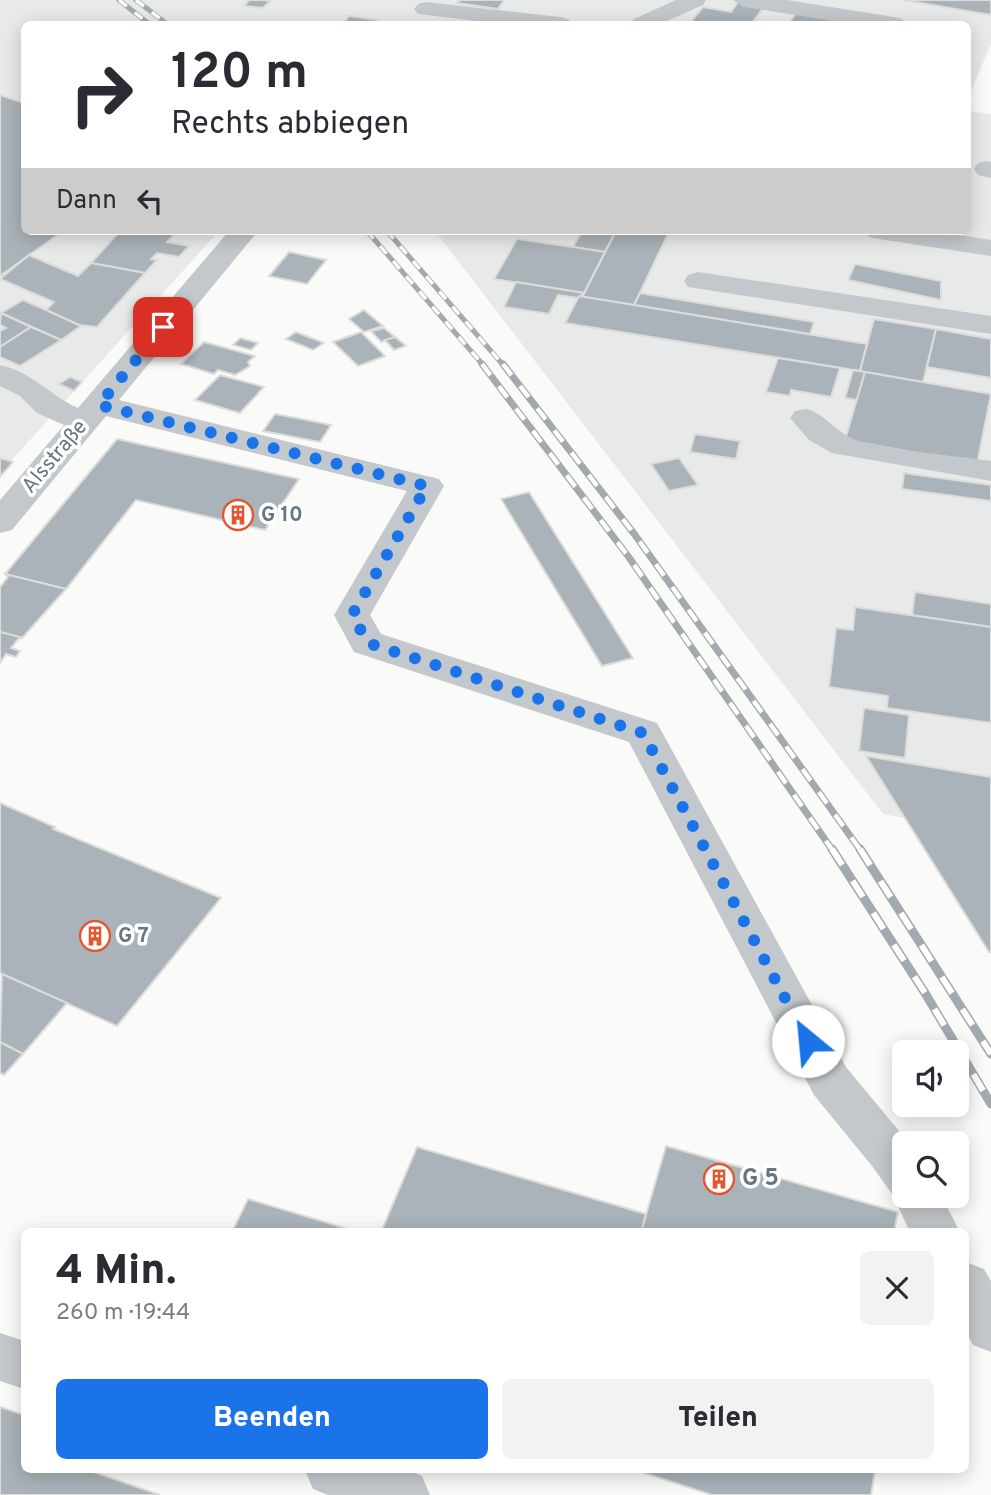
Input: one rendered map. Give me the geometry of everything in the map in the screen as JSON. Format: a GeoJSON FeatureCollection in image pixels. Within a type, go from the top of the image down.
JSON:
{"type":"FeatureCollection","features":[{"type":"Feature","properties":{"kind":"street"},"geometry":{"type":"LineString","coordinates":[[649,21],[695,0]]}},
{"type":"Feature","properties":{"kind":"street"},"geometry":{"type":"LineString","coordinates":[[744,0],[875,21]]}},
{"type":"Feature","properties":{"kind":"street"},"geometry":{"type":"LineString","coordinates":[[424,11],[529,21]]}},
{"type":"Feature","properties":{"kind":"street","name":"Alsstraße"},"geometry":{"type":"LineString","coordinates":[[0,522],[241,235]]}},
{"type":"Feature","properties":{"kind":"street"},"geometry":{"type":"LineString","coordinates":[[905,235],[991,248]]}},
{"type":"Feature","properties":{"kind":"street"},"geometry":{"type":"LineString","coordinates":[[698,281],[991,325]]}},
{"type":"Feature","properties":{"kind":"street"},"geometry":{"type":"LineString","coordinates":[[0,374],[31,389],[48,406],[427,486],[352,615],[368,643],[643,733],[757,976],[830,1081],[892,1156]]}},
{"type":"Feature","properties":{"kind":"street"},"geometry":{"type":"LineString","coordinates":[[806,418],[818,433],[851,449],[991,471]]}},
{"type":"Feature","properties":{"kind":"street"},"geometry":{"type":"LineString","coordinates":[[922,1208],[934,1228]]}},
{"type":"Feature","properties":{"kind":"street"},"geometry":{"type":"LineString","coordinates":[[969,1289],[991,1328]]}},
{"type":"Feature","properties":{"kind":"street"},"geometry":{"type":"LineString","coordinates":[[0,1357],[21,1364]]}},
{"type":"Feature","properties":{"kind":"street"},"geometry":{"type":"LineString","coordinates":[[341,1473],[403,1495]]}},
{"type":"Feature","properties":{"kind":"shaded area"},"geometry":{"type":"Polygon","coordinates":[[[0,0],[991,0],[991,44],[971,91],[971,21],[21,21],[21,235],[215,235],[0,473],[0,0]]]}},
{"type":"Feature","properties":{"kind":"shaded area"},"geometry":{"type":"Polygon","coordinates":[[[971,111],[991,114],[991,833],[883,814],[438,235],[971,235],[971,111]]]}},
{"type":"Feature","properties":{"kind":"building"},"geometry":{"type":"Polygon","coordinates":[[[249,0],[270,1],[263,8],[244,6],[249,0]]]}},
{"type":"Feature","properties":{"kind":"building"},"geometry":{"type":"Polygon","coordinates":[[[460,0],[504,0],[498,9],[457,3],[460,0]]]}},
{"type":"Feature","properties":{"kind":"building"},"geometry":{"type":"Polygon","coordinates":[[[903,0],[991,0],[991,15],[903,0]]]}},
{"type":"Feature","properties":{"kind":"building"},"geometry":{"type":"Polygon","coordinates":[[[738,2],[764,7],[753,21],[691,21],[703,7],[731,12],[738,2]]]}},
{"type":"Feature","properties":{"kind":"building"},"geometry":{"type":"Polygon","coordinates":[[[797,12],[850,21],[790,21],[797,12]]]}},
{"type":"Feature","properties":{"kind":"building"},"geometry":{"type":"Polygon","coordinates":[[[349,16],[377,20],[376,21],[345,21],[349,16]]]}},
{"type":"Feature","properties":{"kind":"building"},"geometry":{"type":"Polygon","coordinates":[[[0,95],[21,102],[21,235],[57,235],[0,276],[0,95]]]}},
{"type":"Feature","properties":{"kind":"building"},"geometry":{"type":"Polygon","coordinates":[[[116,235],[173,235],[167,242],[189,246],[179,257],[157,253],[151,259],[157,260],[145,273],[91,263],[116,235]]]}},
{"type":"Feature","properties":{"kind":"building"},"geometry":{"type":"Polygon","coordinates":[[[580,235],[614,235],[605,252],[573,247],[580,235]]]}},
{"type":"Feature","properties":{"kind":"building"},"geometry":{"type":"Polygon","coordinates":[[[614,235],[668,235],[634,305],[582,297],[614,235]]]}},
{"type":"Feature","properties":{"kind":"building"},"geometry":{"type":"Polygon","coordinates":[[[517,239],[605,252],[584,293],[494,279],[517,239]]]}},
{"type":"Feature","properties":{"kind":"building"},"geometry":{"type":"Polygon","coordinates":[[[289,252],[326,260],[307,284],[269,276],[289,252]]]}},
{"type":"Feature","properties":{"kind":"building"},"geometry":{"type":"Polygon","coordinates":[[[29,255],[78,276],[91,263],[145,273],[97,327],[79,325],[46,310],[54,302],[0,279],[29,255]]]}},
{"type":"Feature","properties":{"kind":"building"},"geometry":{"type":"Polygon","coordinates":[[[855,264],[941,281],[941,300],[848,280],[855,264]]]}},
{"type":"Feature","properties":{"kind":"building"},"geometry":{"type":"Polygon","coordinates":[[[516,282],[584,293],[578,298],[558,295],[549,314],[504,307],[516,282]]]}},
{"type":"Feature","properties":{"kind":"building"},"geometry":{"type":"Polygon","coordinates":[[[640,293],[814,322],[810,334],[634,305],[640,293]]]}},
{"type":"Feature","properties":{"kind":"building"},"geometry":{"type":"Polygon","coordinates":[[[579,296],[867,344],[860,371],[565,323],[579,296]]]}},
{"type":"Feature","properties":{"kind":"building"},"geometry":{"type":"Polygon","coordinates":[[[23,300],[81,326],[61,340],[1,313],[23,300]]]}},
{"type":"Feature","properties":{"kind":"building"},"geometry":{"type":"Polygon","coordinates":[[[364,310],[383,326],[364,332],[349,319],[364,310]]]}},
{"type":"Feature","properties":{"kind":"building"},"geometry":{"type":"Polygon","coordinates":[[[1,313],[31,327],[0,347],[0,331],[6,328],[0,325],[1,313]]]}},
{"type":"Feature","properties":{"kind":"building"},"geometry":{"type":"Polygon","coordinates":[[[874,319],[936,329],[923,382],[860,371],[874,319]]]}},
{"type":"Feature","properties":{"kind":"building"},"geometry":{"type":"Polygon","coordinates":[[[31,327],[61,340],[20,366],[0,357],[0,347],[31,327]]]}},
{"type":"Feature","properties":{"kind":"building"},"geometry":{"type":"Polygon","coordinates":[[[384,328],[395,337],[381,342],[371,331],[384,328]]]}},
{"type":"Feature","properties":{"kind":"building"},"geometry":{"type":"Polygon","coordinates":[[[936,329],[991,339],[991,378],[927,367],[936,329]]]}},
{"type":"Feature","properties":{"kind":"building"},"geometry":{"type":"Polygon","coordinates":[[[296,332],[324,343],[313,350],[286,339],[296,332]]]}},
{"type":"Feature","properties":{"kind":"building"},"geometry":{"type":"Polygon","coordinates":[[[361,332],[385,356],[358,366],[333,342],[361,332]]]}},
{"type":"Feature","properties":{"kind":"building"},"geometry":{"type":"Polygon","coordinates":[[[395,337],[406,346],[394,350],[385,340],[395,337]]]}},
{"type":"Feature","properties":{"kind":"building"},"geometry":{"type":"Polygon","coordinates":[[[240,338],[258,343],[251,350],[233,345],[240,338]]]}},
{"type":"Feature","properties":{"kind":"building"},"geometry":{"type":"Polygon","coordinates":[[[204,342],[255,356],[248,362],[250,366],[235,375],[218,370],[214,374],[181,364],[204,342]]]}},
{"type":"Feature","properties":{"kind":"building"},"geometry":{"type":"Polygon","coordinates":[[[778,358],[840,368],[831,397],[791,390],[790,396],[766,392],[778,358]]]}},
{"type":"Feature","properties":{"kind":"building"},"geometry":{"type":"Polygon","coordinates":[[[853,370],[865,372],[857,400],[845,398],[853,370]]]}},
{"type":"Feature","properties":{"kind":"building"},"geometry":{"type":"Polygon","coordinates":[[[865,372],[991,394],[977,464],[845,440],[865,372]]]}},
{"type":"Feature","properties":{"kind":"building"},"geometry":{"type":"Polygon","coordinates":[[[220,375],[264,387],[240,413],[195,400],[220,375]]]}},
{"type":"Feature","properties":{"kind":"building"},"geometry":{"type":"Polygon","coordinates":[[[70,377],[82,382],[74,391],[59,384],[70,377]]]}},
{"type":"Feature","properties":{"kind":"building"},"geometry":{"type":"Polygon","coordinates":[[[275,414],[331,425],[320,442],[263,431],[275,414]]]}},
{"type":"Feature","properties":{"kind":"building"},"geometry":{"type":"Polygon","coordinates":[[[695,434],[740,441],[736,459],[690,452],[695,434]]]}},
{"type":"Feature","properties":{"kind":"building","name":"G 10"},"geometry":{"type":"Polygon","coordinates":[[[117,439],[299,479],[265,530],[136,500],[66,589],[5,574],[117,439]]]}},
{"type":"Feature","properties":{"kind":"building"},"geometry":{"type":"Polygon","coordinates":[[[0,458],[13,462],[0,477],[0,458]]]}},
{"type":"Feature","properties":{"kind":"building"},"geometry":{"type":"Polygon","coordinates":[[[679,458],[698,485],[669,491],[651,464],[679,458]]]}},
{"type":"Feature","properties":{"kind":"building"},"geometry":{"type":"Polygon","coordinates":[[[904,473],[991,485],[991,501],[902,489],[904,473]]]}},
{"type":"Feature","properties":{"kind":"building"},"geometry":{"type":"Polygon","coordinates":[[[529,492],[633,658],[602,666],[501,499],[529,492]]]}},
{"type":"Feature","properties":{"kind":"building"},"geometry":{"type":"Polygon","coordinates":[[[5,574],[66,589],[22,638],[0,632],[0,587],[8,577],[5,574]]]}},
{"type":"Feature","properties":{"kind":"building"},"geometry":{"type":"Polygon","coordinates":[[[915,592],[991,604],[991,627],[912,615],[915,592]]]}},
{"type":"Feature","properties":{"kind":"building"},"geometry":{"type":"Polygon","coordinates":[[[855,607],[991,627],[991,723],[887,708],[888,696],[829,687],[836,628],[853,630],[855,607]]]}},
{"type":"Feature","properties":{"kind":"building"},"geometry":{"type":"Polygon","coordinates":[[[0,632],[20,637],[11,648],[20,651],[16,657],[6,654],[0,663],[0,632]]]}},
{"type":"Feature","properties":{"kind":"building"},"geometry":{"type":"Polygon","coordinates":[[[864,708],[909,715],[905,758],[859,751],[864,708]]]}},
{"type":"Feature","properties":{"kind":"building"},"geometry":{"type":"Polygon","coordinates":[[[866,756],[991,777],[991,952],[989,952],[866,756]]]}},
{"type":"Feature","properties":{"kind":"building","name":"G 7"},"geometry":{"type":"Polygon","coordinates":[[[0,803],[55,827],[53,829],[221,898],[117,1026],[0,973],[0,803]]]}},
{"type":"Feature","properties":{"kind":"building"},"geometry":{"type":"Polygon","coordinates":[[[2,974],[67,1003],[23,1054],[0,1042],[2,974]]]}},
{"type":"Feature","properties":{"kind":"building"},"geometry":{"type":"Polygon","coordinates":[[[0,1042],[23,1054],[4,1075],[0,1073],[0,1042]]]}},
{"type":"Feature","properties":{"kind":"building","name":"G 5"},"geometry":{"type":"Polygon","coordinates":[[[666,1146],[898,1212],[895,1228],[642,1228],[666,1146]]]}},
{"type":"Feature","properties":{"kind":"building"},"geometry":{"type":"Polygon","coordinates":[[[417,1147],[646,1214],[642,1228],[383,1228],[417,1147]]]}},
{"type":"Feature","properties":{"kind":"building"},"geometry":{"type":"Polygon","coordinates":[[[248,1199],[345,1228],[234,1228],[248,1199]]]}},
{"type":"Feature","properties":{"kind":"building"},"geometry":{"type":"Polygon","coordinates":[[[0,1407],[21,1414],[21,1473],[97,1473],[160,1495],[0,1495],[0,1407]]]}},
{"type":"Feature","properties":{"kind":"building"},"geometry":{"type":"Polygon","coordinates":[[[644,1473],[875,1473],[871,1495],[712,1495],[644,1473]]]}},
{"type":"Feature","properties":{"kind":"railway"},"geometry":{"type":"LineString","coordinates":[[119,0],[145,21]]}},
{"type":"Feature","properties":{"kind":"railway"},"geometry":{"type":"LineString","coordinates":[[136,0],[163,21]]}},
{"type":"Feature","properties":{"kind":"railway"},"geometry":{"type":"LineString","coordinates":[[370,235],[484,366]]}},
{"type":"Feature","properties":{"kind":"railway"},"geometry":{"type":"LineString","coordinates":[[390,235],[504,366]]}},
{"type":"Feature","properties":{"kind":"railway"},"geometry":{"type":"LineString","coordinates":[[482,364],[628,556],[833,851]]}},
{"type":"Feature","properties":{"kind":"railway"},"geometry":{"type":"LineString","coordinates":[[503,364],[635,535],[861,851]]}},
{"type":"Feature","properties":{"kind":"railway"},"geometry":{"type":"LineString","coordinates":[[832,849],[925,993],[991,1104]]}},
{"type":"Feature","properties":{"kind":"railway"},"geometry":{"type":"LineString","coordinates":[[860,849],[991,1054]]}},
{"type":"Feature","properties":{"kind":"place","name":"G 10"},"geometry":{"type":"Point","coordinates":[238,515]}},
{"type":"Feature","properties":{"kind":"place","name":"G 7"},"geometry":{"type":"Point","coordinates":[95,936]}},
{"type":"Feature","properties":{"kind":"place","name":"G 5"},"geometry":{"type":"Point","coordinates":[719,1179]}},
{"type":"Feature","properties":{"kind":"route"},"geometry":{"type":"LineString","coordinates":[[163,327],[99,405],[427,486],[352,615],[368,643],[643,733],[808,1041]]}}]}
